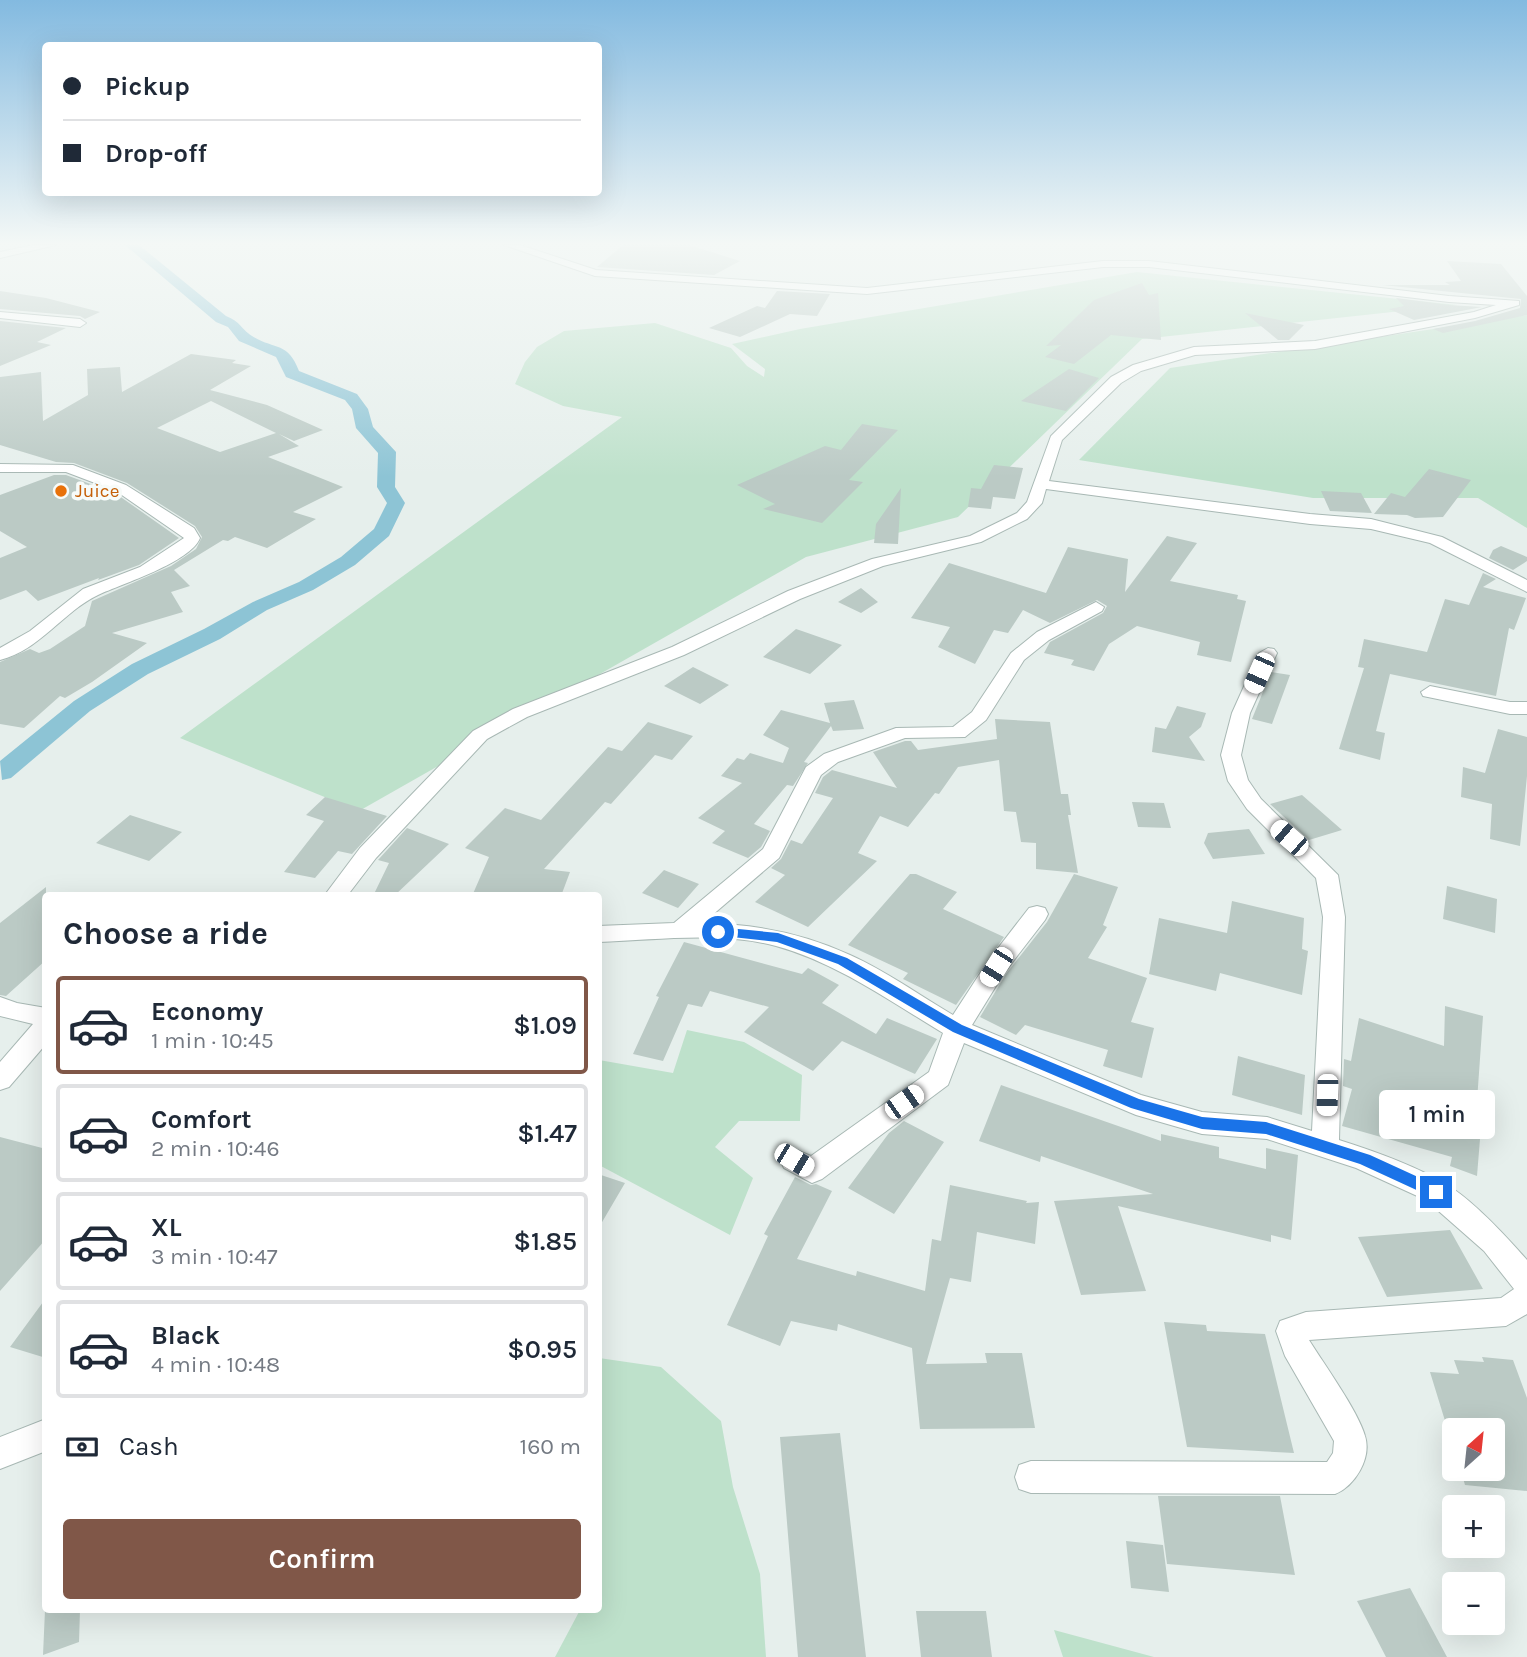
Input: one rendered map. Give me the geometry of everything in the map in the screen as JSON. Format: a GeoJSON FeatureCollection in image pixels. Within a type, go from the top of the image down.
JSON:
{"type":"FeatureCollection","features":[{"type":"Feature","properties":{"kind":"street"},"geometry":{"type":"LineString","coordinates":[[65,322],[80,324]]}},
{"type":"Feature","properties":{"kind":"street"},"geometry":{"type":"LineString","coordinates":[[338,892],[368,853],[480,735],[520,713],[678,651],[818,585],[878,562],[975,539],[1022,516],[1034,503],[1056,439],[1116,380],[1137,368],[1194,351],[1315,345],[1429,322]]}},
{"type":"Feature","properties":{"kind":"street"},"geometry":{"type":"LineString","coordinates":[[0,468],[68,468],[121,488],[188,531],[192,538],[190,543],[146,570],[89,593],[36,635],[0,655]]}},
{"type":"Feature","properties":{"kind":"street"},"geometry":{"type":"LineString","coordinates":[[1041,484],[1310,519],[1371,524],[1436,540],[1527,587]]}},
{"type":"Feature","properties":{"kind":"street"},"geometry":{"type":"LineString","coordinates":[[679,931],[771,853],[813,771],[850,749],[903,732],[958,733],[979,716],[1017,657],[1043,636],[1096,607]]}},
{"type":"Feature","properties":{"kind":"street"},"geometry":{"type":"LineString","coordinates":[[1268,653],[1241,713],[1231,755],[1238,781],[1254,804],[1327,875],[1334,917],[1325,1146]]}},
{"type":"Feature","properties":{"kind":"street"},"geometry":{"type":"LineString","coordinates":[[1430,692],[1510,708],[1527,708]]}},
{"type":"Feature","properties":{"kind":"street"},"geometry":{"type":"LineString","coordinates":[[794,1160],[812,1171],[939,1078],[957,1029],[996,967],[1037,914]]}},
{"type":"Feature","properties":{"kind":"street"},"geometry":{"type":"LineString","coordinates":[[602,934],[738,932],[778,937],[842,961],[957,1029],[1136,1104],[1202,1123],[1266,1128],[1364,1159],[1436,1192],[1494,1242],[1527,1282]]}},
{"type":"Feature","properties":{"kind":"street"},"geometry":{"type":"LineString","coordinates":[[0,1006],[14,1012],[42,1016]]}},
{"type":"Feature","properties":{"kind":"street"},"geometry":{"type":"LineString","coordinates":[[0,1080],[42,1031]]}},
{"type":"Feature","properties":{"kind":"street"},"geometry":{"type":"LineString","coordinates":[[1031,1477],[1335,1478],[1349,1458],[1350,1438],[1296,1346],[1291,1331],[1306,1326],[1506,1312],[1527,1297]]}},
{"type":"Feature","properties":{"kind":"street"},"geometry":{"type":"LineString","coordinates":[[0,1453],[42,1437]]}},
{"type":"Feature","properties":{"kind":"green space"},"geometry":{"type":"Polygon","coordinates":[[[839,322],[1296,322],[1142,339],[958,517],[806,557],[359,811],[180,738],[622,417],[563,406],[515,384],[525,362],[537,347],[564,331],[655,323],[731,348],[747,366],[764,377],[765,369],[732,344],[839,322]]]}},
{"type":"Feature","properties":{"kind":"green space"},"geometry":{"type":"Polygon","coordinates":[[[1478,322],[1527,322],[1527,528],[1478,498],[1313,498],[1079,460],[1170,368],[1478,322]]]}},
{"type":"Feature","properties":{"kind":"green space"},"geometry":{"type":"Polygon","coordinates":[[[687,1030],[744,1042],[802,1075],[800,1121],[739,1121],[715,1147],[753,1178],[730,1235],[602,1167],[602,1061],[673,1073],[687,1030]]]}},
{"type":"Feature","properties":{"kind":"green space"},"geometry":{"type":"Polygon","coordinates":[[[602,1358],[661,1367],[721,1421],[733,1487],[760,1574],[766,1657],[555,1657],[578,1613],[602,1613],[602,1358]]]}},
{"type":"Feature","properties":{"kind":"green space"},"geometry":{"type":"Polygon","coordinates":[[[1054,1630],[1154,1657],[1063,1657],[1054,1630]]]}},
{"type":"Feature","properties":{"kind":"building"},"geometry":{"type":"Polygon","coordinates":[[[0,322],[66,328],[37,342],[51,345],[0,366],[0,322]]]}},
{"type":"Feature","properties":{"kind":"building"},"geometry":{"type":"Polygon","coordinates":[[[721,322],[772,322],[740,337],[709,328],[721,322]]]}},
{"type":"Feature","properties":{"kind":"building"},"geometry":{"type":"Polygon","coordinates":[[[1071,322],[1160,322],[1161,340],[1111,335],[1074,364],[1045,357],[1061,345],[1046,346],[1071,322]]]}},
{"type":"Feature","properties":{"kind":"building"},"geometry":{"type":"Polygon","coordinates":[[[1256,322],[1304,325],[1289,340],[1278,340],[1256,322]]]}},
{"type":"Feature","properties":{"kind":"building"},"geometry":{"type":"Polygon","coordinates":[[[1468,322],[1493,322],[1443,333],[1433,329],[1468,322]]]}},
{"type":"Feature","properties":{"kind":"building"},"geometry":{"type":"Polygon","coordinates":[[[191,354],[236,360],[232,363],[251,366],[210,390],[267,405],[323,430],[294,441],[279,434],[299,446],[268,457],[343,487],[293,512],[316,519],[267,548],[235,537],[228,541],[223,540],[174,570],[190,586],[171,592],[183,612],[112,633],[147,643],[92,682],[65,698],[60,696],[24,728],[0,724],[0,662],[30,649],[39,653],[50,649],[85,626],[92,601],[171,566],[196,549],[202,537],[195,526],[127,483],[74,463],[56,462],[0,445],[0,377],[41,372],[43,421],[88,395],[87,369],[120,367],[122,392],[191,354]],[[211,401],[157,428],[220,452],[276,433],[211,401]]]}},
{"type":"Feature","properties":{"kind":"building"},"geometry":{"type":"Polygon","coordinates":[[[1069,369],[1099,378],[1066,411],[1021,401],[1069,369]]]}},
{"type":"Feature","properties":{"kind":"building"},"geometry":{"type":"Polygon","coordinates":[[[862,424],[898,430],[849,480],[863,482],[822,523],[763,509],[775,504],[737,485],[825,446],[841,450],[862,424]]]}},
{"type":"Feature","properties":{"kind":"building"},"geometry":{"type":"Polygon","coordinates":[[[994,465],[1023,468],[1015,499],[993,497],[991,509],[968,507],[971,488],[981,489],[994,465]]]}},
{"type":"Feature","properties":{"kind":"building"},"geometry":{"type":"Polygon","coordinates":[[[1429,469],[1471,480],[1443,517],[1415,518],[1407,515],[1374,514],[1391,493],[1405,497],[1429,469]]]}},
{"type":"Feature","properties":{"kind":"building"},"geometry":{"type":"Polygon","coordinates":[[[54,475],[66,475],[115,493],[179,538],[139,565],[38,601],[26,590],[0,600],[0,558],[27,547],[0,531],[0,495],[54,475]]]}},
{"type":"Feature","properties":{"kind":"building"},"geometry":{"type":"Polygon","coordinates":[[[901,488],[898,544],[874,543],[876,524],[901,488]]]}},
{"type":"Feature","properties":{"kind":"building"},"geometry":{"type":"Polygon","coordinates":[[[1321,491],[1361,493],[1372,513],[1330,511],[1321,491]]]}},
{"type":"Feature","properties":{"kind":"building"},"geometry":{"type":"Polygon","coordinates":[[[1167,536],[1197,543],[1170,581],[1238,595],[1237,599],[1246,601],[1231,662],[1197,655],[1200,642],[1137,626],[1109,644],[1094,671],[1071,665],[1074,660],[1044,653],[1050,642],[1103,613],[1107,606],[1097,600],[1050,623],[1023,610],[1008,633],[994,630],[975,664],[938,647],[950,627],[911,618],[949,563],[1046,593],[1068,547],[1128,559],[1125,592],[1167,536]]]}},
{"type":"Feature","properties":{"kind":"building"},"geometry":{"type":"Polygon","coordinates":[[[1501,546],[1527,557],[1527,561],[1513,570],[1489,558],[1493,550],[1501,546]]]}},
{"type":"Feature","properties":{"kind":"building"},"geometry":{"type":"Polygon","coordinates":[[[1483,573],[1496,579],[1483,587],[1526,598],[1514,630],[1509,628],[1496,696],[1390,674],[1376,731],[1385,733],[1380,760],[1339,749],[1364,668],[1358,667],[1364,639],[1427,652],[1445,599],[1469,605],[1483,573]]]}},
{"type":"Feature","properties":{"kind":"building"},"geometry":{"type":"Polygon","coordinates":[[[861,588],[878,602],[861,613],[838,602],[861,588]]]}},
{"type":"Feature","properties":{"kind":"building"},"geometry":{"type":"Polygon","coordinates":[[[796,629],[842,645],[810,674],[763,657],[796,629]]]}},
{"type":"Feature","properties":{"kind":"building"},"geometry":{"type":"Polygon","coordinates":[[[693,667],[729,685],[700,704],[664,686],[693,667]]]}},
{"type":"Feature","properties":{"kind":"building"},"geometry":{"type":"Polygon","coordinates":[[[1271,672],[1290,675],[1272,724],[1252,719],[1271,672]]]}},
{"type":"Feature","properties":{"kind":"building"},"geometry":{"type":"Polygon","coordinates":[[[854,700],[864,729],[833,731],[831,726],[804,762],[808,763],[793,786],[787,785],[754,824],[770,831],[761,847],[748,858],[712,843],[725,831],[698,818],[742,783],[721,776],[737,758],[744,760],[750,753],[783,763],[789,748],[763,735],[781,710],[830,723],[824,703],[854,700]]]}},
{"type":"Feature","properties":{"kind":"building"},"geometry":{"type":"Polygon","coordinates":[[[1177,706],[1206,713],[1201,727],[1189,737],[1205,761],[1152,752],[1155,727],[1166,729],[1177,706]]]}},
{"type":"Feature","properties":{"kind":"building"},"geometry":{"type":"Polygon","coordinates":[[[995,719],[1050,722],[1061,794],[1068,794],[1071,815],[1068,815],[1078,873],[1036,869],[1036,843],[1021,842],[1016,812],[1004,811],[999,760],[958,767],[939,794],[935,793],[908,827],[880,816],[858,853],[877,861],[808,927],[755,902],[785,875],[771,868],[781,859],[791,840],[802,844],[833,798],[815,793],[823,777],[832,770],[897,788],[873,752],[905,741],[911,741],[918,750],[997,739],[995,719]]]}},
{"type":"Feature","properties":{"kind":"building"},"geometry":{"type":"Polygon","coordinates":[[[648,722],[693,736],[672,760],[655,755],[611,804],[605,802],[544,869],[570,872],[562,892],[474,892],[489,857],[465,848],[505,808],[541,820],[608,747],[622,751],[648,722]]]}},
{"type":"Feature","properties":{"kind":"building"},"geometry":{"type":"Polygon","coordinates":[[[1498,729],[1527,737],[1527,776],[1520,846],[1490,839],[1492,804],[1461,797],[1463,767],[1485,773],[1498,729]]]}},
{"type":"Feature","properties":{"kind":"building"},"geometry":{"type":"Polygon","coordinates":[[[1302,795],[1342,830],[1309,840],[1270,804],[1302,795]]]}},
{"type":"Feature","properties":{"kind":"building"},"geometry":{"type":"Polygon","coordinates":[[[325,797],[387,816],[352,854],[338,851],[315,878],[284,872],[324,821],[306,815],[325,797]]]}},
{"type":"Feature","properties":{"kind":"building"},"geometry":{"type":"Polygon","coordinates":[[[1132,802],[1164,803],[1171,828],[1138,827],[1132,802]]]}},
{"type":"Feature","properties":{"kind":"building"},"geometry":{"type":"Polygon","coordinates":[[[130,815],[182,832],[149,861],[96,843],[130,815]]]}},
{"type":"Feature","properties":{"kind":"building"},"geometry":{"type":"Polygon","coordinates":[[[407,828],[449,844],[398,892],[375,892],[389,863],[378,860],[407,828]]]}},
{"type":"Feature","properties":{"kind":"building"},"geometry":{"type":"Polygon","coordinates":[[[1249,829],[1265,854],[1213,859],[1204,843],[1208,833],[1249,829]]]}},
{"type":"Feature","properties":{"kind":"building"},"geometry":{"type":"Polygon","coordinates":[[[664,870],[699,884],[678,908],[642,893],[664,870]]]}},
{"type":"Feature","properties":{"kind":"building"},"geometry":{"type":"Polygon","coordinates":[[[910,874],[916,874],[957,892],[943,909],[1004,937],[956,1005],[903,979],[908,973],[848,945],[910,874]]]}},
{"type":"Feature","properties":{"kind":"building"},"geometry":{"type":"Polygon","coordinates":[[[1074,874],[1118,887],[1103,925],[1107,927],[1088,958],[1147,978],[1131,1022],[1154,1028],[1142,1078],[1103,1066],[1108,1050],[1025,1025],[1016,1035],[980,1017],[1006,974],[1047,922],[1074,874]]]}},
{"type":"Feature","properties":{"kind":"building"},"geometry":{"type":"Polygon","coordinates":[[[1447,886],[1497,899],[1495,933],[1443,919],[1447,886]]]}},
{"type":"Feature","properties":{"kind":"building"},"geometry":{"type":"Polygon","coordinates":[[[46,887],[46,892],[42,892],[42,964],[6,996],[0,995],[0,923],[46,887]]]}},
{"type":"Feature","properties":{"kind":"building"},"geometry":{"type":"Polygon","coordinates":[[[1232,901],[1304,918],[1302,949],[1308,951],[1302,995],[1220,973],[1216,991],[1149,974],[1159,918],[1227,933],[1232,901]]]}},
{"type":"Feature","properties":{"kind":"building"},"geometry":{"type":"Polygon","coordinates":[[[684,942],[802,974],[808,968],[839,985],[822,1003],[876,1034],[887,1018],[937,1039],[915,1074],[842,1041],[813,1071],[744,1032],[769,1007],[710,991],[702,1007],[688,1004],[663,1061],[633,1054],[659,997],[656,996],[684,942]]]}},
{"type":"Feature","properties":{"kind":"building"},"geometry":{"type":"Polygon","coordinates":[[[1445,1006],[1483,1016],[1477,1101],[1471,1136],[1480,1139],[1477,1176],[1450,1166],[1452,1157],[1342,1126],[1352,1089],[1343,1086],[1344,1059],[1351,1061],[1359,1018],[1444,1046],[1445,1006]]]}},
{"type":"Feature","properties":{"kind":"building"},"geometry":{"type":"Polygon","coordinates":[[[1238,1056],[1305,1075],[1302,1115],[1232,1095],[1238,1056]]]}},
{"type":"Feature","properties":{"kind":"building"},"geometry":{"type":"Polygon","coordinates":[[[1001,1085],[1161,1141],[1161,1134],[1219,1147],[1219,1158],[1266,1169],[1266,1148],[1298,1155],[1291,1240],[1271,1235],[1271,1242],[1118,1206],[1146,1291],[1081,1295],[1054,1201],[1153,1194],[1041,1156],[1040,1162],[979,1141],[1001,1085]]]}},
{"type":"Feature","properties":{"kind":"building"},"geometry":{"type":"Polygon","coordinates":[[[904,1121],[944,1142],[894,1214],[848,1188],[889,1133],[904,1121]]]}},
{"type":"Feature","properties":{"kind":"building"},"geometry":{"type":"Polygon","coordinates":[[[0,1137],[42,1148],[42,1244],[0,1291],[0,1137]]]}},
{"type":"Feature","properties":{"kind":"building"},"geometry":{"type":"Polygon","coordinates":[[[602,1175],[625,1183],[602,1222],[602,1175]]]}},
{"type":"Feature","properties":{"kind":"building"},"geometry":{"type":"Polygon","coordinates":[[[795,1177],[832,1191],[797,1259],[856,1276],[857,1271],[925,1291],[932,1239],[941,1241],[950,1185],[1027,1201],[1026,1203],[1039,1202],[1035,1244],[977,1232],[971,1282],[950,1278],[926,1364],[987,1363],[985,1353],[1022,1353],[1035,1428],[920,1429],[912,1348],[838,1324],[837,1331],[791,1321],[780,1346],[727,1325],[768,1236],[764,1234],[795,1177]]]}},
{"type":"Feature","properties":{"kind":"building"},"geometry":{"type":"Polygon","coordinates":[[[1450,1230],[1483,1289],[1387,1297],[1358,1237],[1450,1230]]]}},
{"type":"Feature","properties":{"kind":"building"},"geometry":{"type":"Polygon","coordinates":[[[42,1303],[42,1357],[10,1347],[42,1303]]]}},
{"type":"Feature","properties":{"kind":"building"},"geometry":{"type":"Polygon","coordinates":[[[1164,1322],[1206,1325],[1207,1331],[1265,1334],[1294,1453],[1187,1447],[1164,1322]]]}},
{"type":"Feature","properties":{"kind":"building"},"geometry":{"type":"Polygon","coordinates":[[[1482,1357],[1513,1360],[1527,1398],[1527,1491],[1465,1485],[1464,1481],[1505,1481],[1505,1418],[1444,1418],[1430,1372],[1459,1374],[1454,1360],[1484,1362],[1482,1357]]]}},
{"type":"Feature","properties":{"kind":"building"},"geometry":{"type":"Polygon","coordinates":[[[840,1433],[866,1657],[798,1657],[780,1437],[840,1433]]]}},
{"type":"Feature","properties":{"kind":"building"},"geometry":{"type":"Polygon","coordinates":[[[1158,1496],[1280,1496],[1295,1575],[1167,1564],[1158,1496]]]}},
{"type":"Feature","properties":{"kind":"building"},"geometry":{"type":"Polygon","coordinates":[[[1126,1541],[1163,1545],[1169,1592],[1131,1588],[1126,1541]]]}},
{"type":"Feature","properties":{"kind":"building"},"geometry":{"type":"Polygon","coordinates":[[[1410,1588],[1447,1657],[1386,1657],[1357,1601],[1410,1588]]]}},
{"type":"Feature","properties":{"kind":"building"},"geometry":{"type":"Polygon","coordinates":[[[916,1611],[986,1611],[992,1657],[921,1657],[916,1611]]]}},
{"type":"Feature","properties":{"kind":"building"},"geometry":{"type":"Polygon","coordinates":[[[45,1613],[80,1613],[79,1642],[43,1655],[45,1613]]]}},
{"type":"Feature","properties":{"kind":"waterway"},"geometry":{"type":"LineString","coordinates":[[2,772],[82,706],[140,669],[212,634],[260,606],[306,586],[348,561],[382,532],[396,503],[386,487],[387,452],[365,428],[360,409],[351,397],[292,374],[282,354],[244,338],[230,322]]}},
{"type":"Feature","properties":{"kind":"place","name":"Juice"},"geometry":{"type":"Point","coordinates":[61,491]}},
{"type":"Feature","properties":{"kind":"route"},"geometry":{"type":"LineString","coordinates":[[718,932],[778,937],[842,961],[957,1029],[1136,1104],[1202,1123],[1266,1128],[1364,1159],[1436,1192]]}}]}
